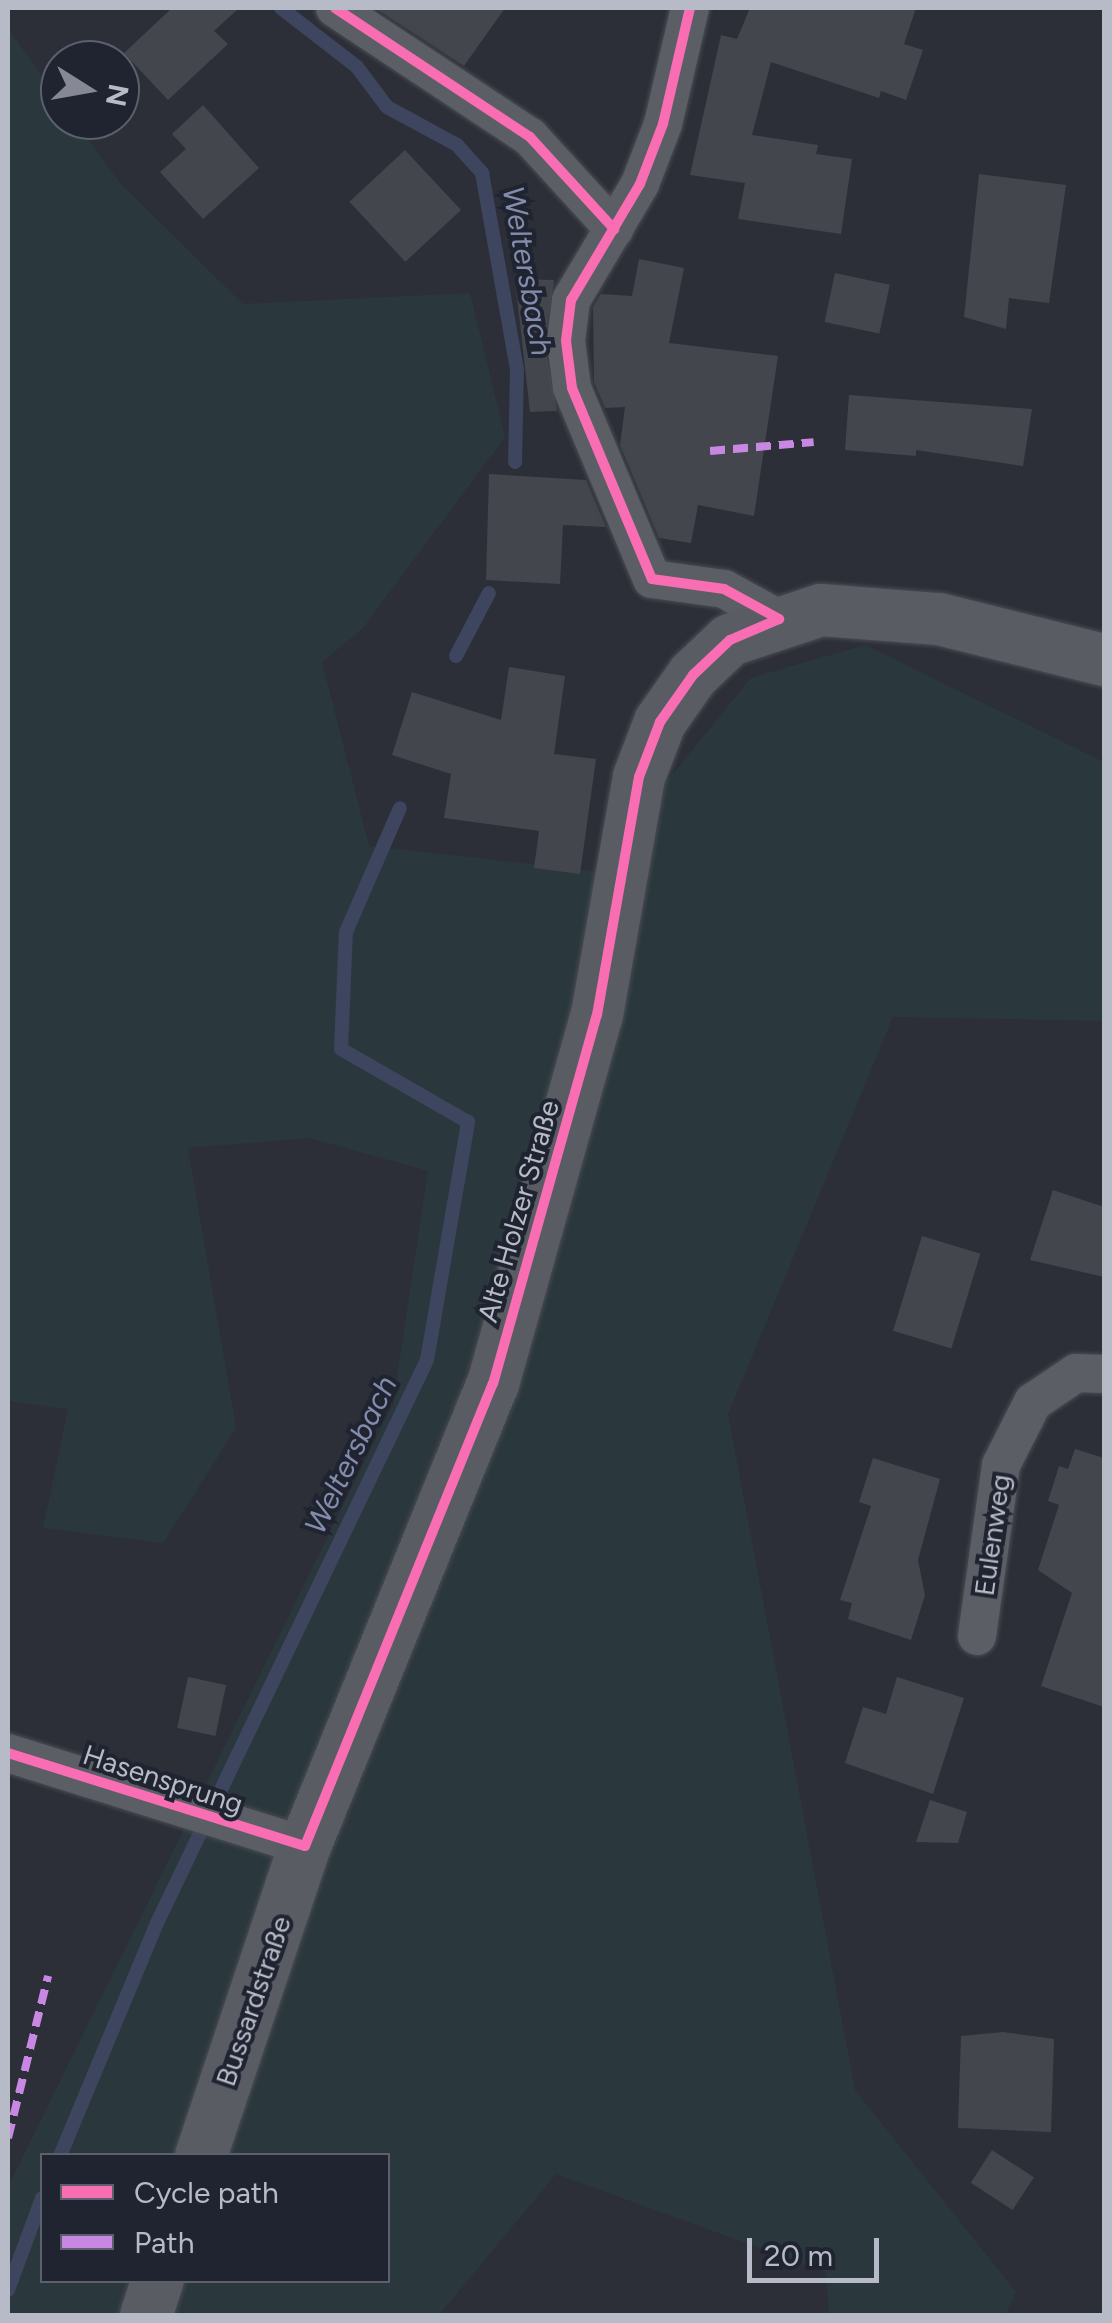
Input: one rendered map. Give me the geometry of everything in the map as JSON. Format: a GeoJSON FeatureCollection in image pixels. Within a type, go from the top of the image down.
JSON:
{"type":"FeatureCollection","features":[{"type":"Feature","properties":{"kind":"street"},"geometry":{"type":"LineString","coordinates":[[335,8],[530,137],[614,229]]}},
{"type":"Feature","properties":{"kind":"street"},"geometry":{"type":"LineString","coordinates":[[690,8],[662,124],[614,229],[571,300],[566,341],[572,388],[612,476],[636,552],[652,579],[724,589],[779,619]]}},
{"type":"Feature","properties":{"kind":"street","name":"Alte Holzer Straße"},"geometry":{"type":"LineString","coordinates":[[305,1846],[493,1384],[597,1015],[646,758],[660,722],[693,675],[730,640],[779,619],[821,610],[902,614],[1104,660]]}},
{"type":"Feature","properties":{"kind":"street","name":"Eulenweg"},"geometry":{"type":"LineString","coordinates":[[978,1636],[1001,1466],[1033,1402],[1076,1373],[1104,1374]]}},
{"type":"Feature","properties":{"kind":"street","name":"Hasensprung"},"geometry":{"type":"LineString","coordinates":[[8,1754],[305,1846]]}},
{"type":"Feature","properties":{"kind":"street","name":"Bussardstraße"},"geometry":{"type":"LineString","coordinates":[[202,2153],[305,1846]]}},
{"type":"Feature","properties":{"kind":"street"},"geometry":{"type":"LineString","coordinates":[[146,2316],[157,2283]]}},
{"type":"Feature","properties":{"kind":"shaded area"},"geometry":{"type":"Polygon","coordinates":[[[8,29],[40,73],[40,140],[89,140],[119,182],[243,304],[470,293],[505,437],[363,628],[322,662],[369,846],[594,871],[751,678],[865,645],[1104,762],[1104,1021],[893,1017],[728,1414],[855,2090],[1016,2292],[1005,2315],[829,2315],[826,2272],[556,2174],[439,2315],[8,2315],[8,2187],[393,1404],[428,1171],[310,1138],[188,1148],[236,1428],[163,1543],[43,1528],[68,1409],[8,1401],[8,29]]]}},
{"type":"Feature","properties":{"kind":"building"},"geometry":{"type":"Polygon","coordinates":[[[172,8],[239,8],[214,31],[228,44],[168,100],[140,70],[138,40],[172,8]]]}},
{"type":"Feature","properties":{"kind":"building"},"geometry":{"type":"Polygon","coordinates":[[[375,8],[505,8],[464,66],[375,8]]]}},
{"type":"Feature","properties":{"kind":"building"},"geometry":{"type":"Polygon","coordinates":[[[750,8],[916,8],[904,44],[923,50],[906,100],[881,91],[879,98],[771,62],[752,135],[818,145],[816,154],[852,159],[841,234],[738,219],[745,183],[690,175],[721,35],[737,39],[750,8]]]}},
{"type":"Feature","properties":{"kind":"building"},"geometry":{"type":"Polygon","coordinates":[[[203,105],[259,168],[203,219],[160,172],[186,149],[172,134],[203,105]]]}},
{"type":"Feature","properties":{"kind":"building"},"geometry":{"type":"Polygon","coordinates":[[[405,150],[461,210],[405,262],[349,202],[405,150]]]}},
{"type":"Feature","properties":{"kind":"building"},"geometry":{"type":"Polygon","coordinates":[[[979,174],[1066,185],[1049,303],[1009,298],[1006,329],[964,317],[979,174]]]}},
{"type":"Feature","properties":{"kind":"building"},"geometry":{"type":"Polygon","coordinates":[[[639,259],[684,268],[669,343],[778,356],[754,516],[698,505],[691,543],[659,538],[620,445],[625,407],[605,408],[594,382],[593,307],[601,294],[632,296],[639,259]]]}},
{"type":"Feature","properties":{"kind":"building"},"geometry":{"type":"Polygon","coordinates":[[[835,273],[890,285],[879,334],[825,322],[835,273]]]}},
{"type":"Feature","properties":{"kind":"building"},"geometry":{"type":"Polygon","coordinates":[[[515,279],[554,280],[544,343],[557,411],[530,412],[515,279]]]}},
{"type":"Feature","properties":{"kind":"building"},"geometry":{"type":"Polygon","coordinates":[[[849,395],[1032,409],[1023,466],[916,450],[916,456],[845,450],[849,395]]]}},
{"type":"Feature","properties":{"kind":"building"},"geometry":{"type":"Polygon","coordinates":[[[489,474],[586,480],[606,527],[563,525],[560,584],[486,580],[489,474]]]}},
{"type":"Feature","properties":{"kind":"building"},"geometry":{"type":"Polygon","coordinates":[[[509,667],[565,676],[554,754],[596,759],[580,874],[534,868],[539,831],[444,818],[451,774],[392,755],[412,692],[501,720],[509,667]]]}},
{"type":"Feature","properties":{"kind":"building"},"geometry":{"type":"Polygon","coordinates":[[[1053,1190],[1104,1207],[1104,1277],[1030,1260],[1053,1190]]]}},
{"type":"Feature","properties":{"kind":"building"},"geometry":{"type":"Polygon","coordinates":[[[922,1236],[980,1254],[951,1349],[893,1331],[922,1236]]]}},
{"type":"Feature","properties":{"kind":"building"},"geometry":{"type":"Polygon","coordinates":[[[1075,1449],[1104,1458],[1104,1707],[1041,1686],[1072,1593],[1038,1570],[1059,1505],[1048,1501],[1059,1466],[1068,1469],[1075,1449]]]}},
{"type":"Feature","properties":{"kind":"building"},"geometry":{"type":"Polygon","coordinates":[[[873,1458],[940,1479],[918,1560],[925,1595],[911,1640],[848,1619],[852,1603],[840,1600],[871,1506],[859,1502],[873,1458]]]}},
{"type":"Feature","properties":{"kind":"building"},"geometry":{"type":"Polygon","coordinates":[[[188,1677],[226,1685],[215,1736],[177,1728],[188,1677]]]}},
{"type":"Feature","properties":{"kind":"building"},"geometry":{"type":"Polygon","coordinates":[[[897,1677],[964,1698],[933,1794],[845,1763],[863,1707],[886,1714],[897,1677]]]}},
{"type":"Feature","properties":{"kind":"building"},"geometry":{"type":"Polygon","coordinates":[[[930,1800],[967,1812],[958,1843],[916,1842],[930,1800]]]}},
{"type":"Feature","properties":{"kind":"building"},"geometry":{"type":"Polygon","coordinates":[[[1003,2032],[1054,2039],[1051,2132],[958,2128],[961,2036],[1003,2032]]]}},
{"type":"Feature","properties":{"kind":"building"},"geometry":{"type":"Polygon","coordinates":[[[992,2150],[1034,2177],[1013,2210],[971,2183],[992,2150]]]}},
{"type":"Feature","properties":{"kind":"waterway","name":"Weltersbach"},"geometry":{"type":"LineString","coordinates":[[281,8],[357,67],[387,107],[457,145],[482,173],[517,369],[515,462]]}},
{"type":"Feature","properties":{"kind":"waterway","name":"Weltersbach"},"geometry":{"type":"LineString","coordinates":[[456,656],[489,593]]}},
{"type":"Feature","properties":{"kind":"waterway","name":"Weltersbach"},"geometry":{"type":"LineString","coordinates":[[61,2153],[157,1923],[427,1360],[468,1122],[341,1049],[346,932],[400,808]]}},
{"type":"Feature","properties":{"kind":"waterway","name":"Weltersbach"},"geometry":{"type":"LineString","coordinates":[[8,2290],[40,2203]]}},
{"type":"Feature","properties":{"kind":"marked path"},"geometry":{"type":"LineString","coordinates":[[710,451],[814,442]]}},
{"type":"Feature","properties":{"kind":"marked path"},"geometry":{"type":"LineString","coordinates":[[8,2138],[48,1976]]}},
{"type":"Feature","properties":{"kind":"cycle path"},"geometry":{"type":"LineString","coordinates":[[335,8],[530,137],[614,229]]}},
{"type":"Feature","properties":{"kind":"cycle path"},"geometry":{"type":"LineString","coordinates":[[690,8],[663,124],[640,184],[571,300],[566,341],[572,388],[652,579],[724,589],[779,619]]}},
{"type":"Feature","properties":{"kind":"cycle path"},"geometry":{"type":"LineString","coordinates":[[8,1753],[305,1846],[493,1384],[597,1015],[639,777],[660,722],[693,675],[730,640],[779,619]]}}]}
